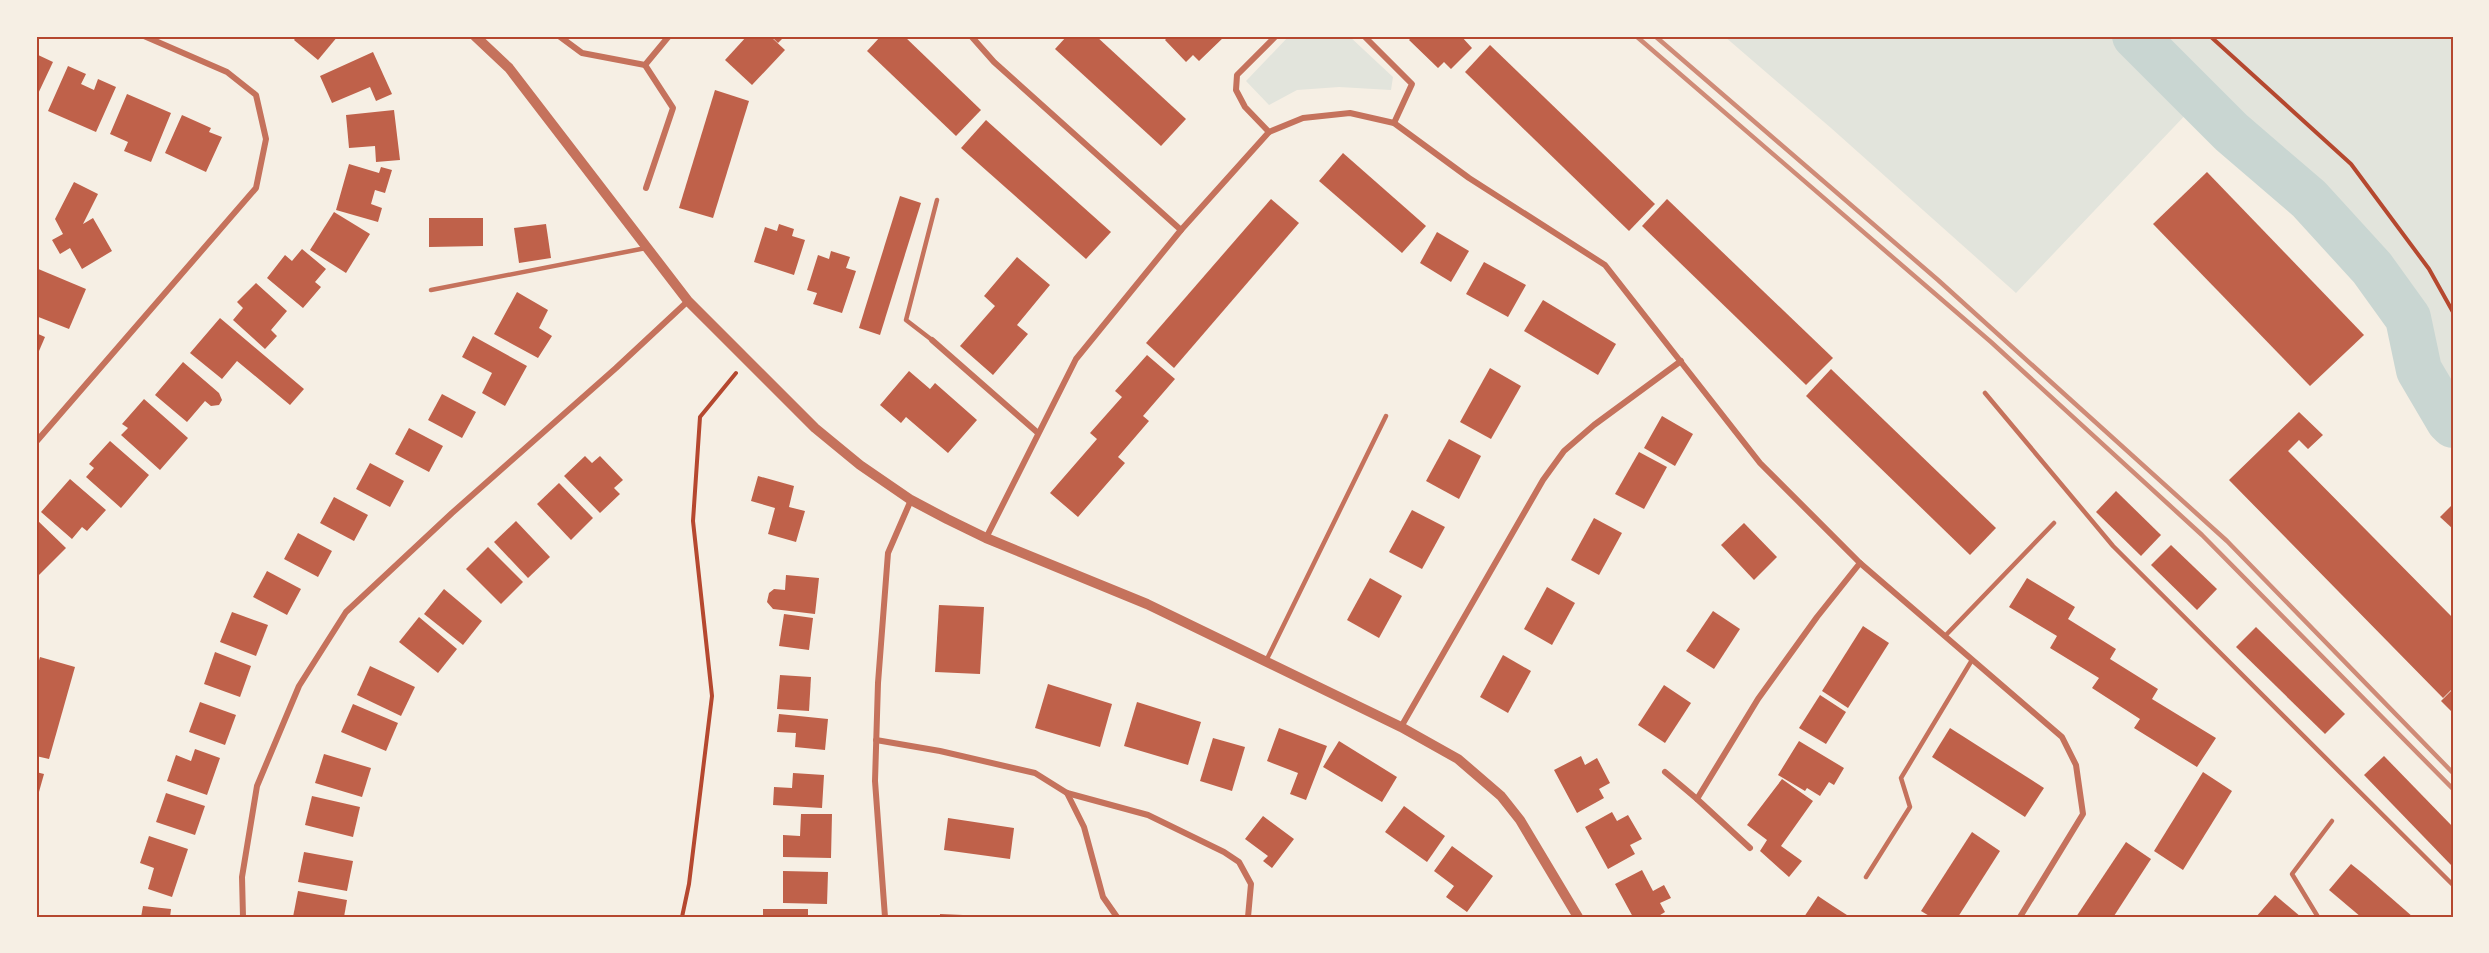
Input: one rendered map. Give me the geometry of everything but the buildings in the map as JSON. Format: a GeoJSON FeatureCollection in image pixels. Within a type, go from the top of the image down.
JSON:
{"type":"FeatureCollection","features":[{"type":"Feature","properties":{"kind":"street"},"geometry":{"type":"LineString","coordinates":[[36,442],[256,188],[266,139],[256,95],[227,72],[144,36]]}},
{"type":"Feature","properties":{"kind":"street"},"geometry":{"type":"LineString","coordinates":[[475,36],[509,68],[688,301],[815,428],[860,465],[911,500],[986,538],[1147,604],[1401,727],[1458,759],[1501,796],[1527,830],[1578,917]]}},
{"type":"Feature","properties":{"kind":"street"},"geometry":{"type":"LineString","coordinates":[[559,36],[582,53],[645,65],[673,108],[646,189]]}},
{"type":"Feature","properties":{"kind":"street"},"geometry":{"type":"LineString","coordinates":[[645,65],[669,36]]}},
{"type":"Feature","properties":{"kind":"street"},"geometry":{"type":"LineString","coordinates":[[970,36],[994,62],[1181,230]]}},
{"type":"Feature","properties":{"kind":"street"},"geometry":{"type":"LineString","coordinates":[[1269,132],[1245,107],[1236,90],[1237,75],[1276,36]]}},
{"type":"Feature","properties":{"kind":"street"},"geometry":{"type":"LineString","coordinates":[[1364,36],[1412,84],[1394,123]]}},
{"type":"Feature","properties":{"kind":"street"},"geometry":{"type":"LineString","coordinates":[[986,538],[1076,359],[1181,230],[1269,132],[1303,118],[1350,113],[1394,123],[1469,178],[1605,265],[1760,462],[1860,563],[2062,736],[2076,765],[2083,814],[2020,917]]}},
{"type":"Feature","properties":{"kind":"street"},"geometry":{"type":"LineString","coordinates":[[243,917],[242,877],[257,786],[299,686],[346,612],[452,513],[688,301]]}},
{"type":"Feature","properties":{"kind":"street"},"geometry":{"type":"LineString","coordinates":[[932,340],[1038,433]]}},
{"type":"Feature","properties":{"kind":"street"},"geometry":{"type":"LineString","coordinates":[[1401,727],[1543,480],[1564,451],[1594,425],[1681,361]]}},
{"type":"Feature","properties":{"kind":"street"},"geometry":{"type":"LineString","coordinates":[[885,917],[875,781],[878,683],[888,553],[911,500]]}},
{"type":"Feature","properties":{"kind":"street"},"geometry":{"type":"LineString","coordinates":[[1697,799],[1758,699],[1817,617],[1860,563]]}},
{"type":"Feature","properties":{"kind":"street"},"geometry":{"type":"LineString","coordinates":[[876,740],[940,751],[1035,773],[1067,794],[1148,815],[1224,852],[1239,862],[1251,884],[1248,917]]}},
{"type":"Feature","properties":{"kind":"street"},"geometry":{"type":"LineString","coordinates":[[1665,772],[1750,848]]}},
{"type":"Feature","properties":{"kind":"street"},"geometry":{"type":"LineString","coordinates":[[1067,794],[1084,827],[1103,897],[1117,917]]}},
{"type":"Feature","properties":{"kind":"lane"},"geometry":{"type":"LineString","coordinates":[[932,340],[906,320],[937,200]]}},
{"type":"Feature","properties":{"kind":"lane"},"geometry":{"type":"LineString","coordinates":[[431,290],[648,247]]}},
{"type":"Feature","properties":{"kind":"lane"},"geometry":{"type":"LineString","coordinates":[[1985,393],[2113,546],[2453,885]]}},
{"type":"Feature","properties":{"kind":"lane"},"geometry":{"type":"LineString","coordinates":[[1266,661],[1386,416]]}},
{"type":"Feature","properties":{"kind":"lane"},"geometry":{"type":"LineString","coordinates":[[1945,636],[2054,523]]}},
{"type":"Feature","properties":{"kind":"lane"},"geometry":{"type":"LineString","coordinates":[[1866,878],[1910,807],[1900,778],[1972,660]]}},
{"type":"Feature","properties":{"kind":"lane"},"geometry":{"type":"LineString","coordinates":[[2318,917],[2292,874],[2332,821]]}},
{"type":"Feature","properties":{"kind":"path"},"geometry":{"type":"LineString","coordinates":[[2210,36],[2351,164],[2429,269],[2453,312]]}},
{"type":"Feature","properties":{"kind":"path"},"geometry":{"type":"LineString","coordinates":[[682,917],[712,696],[693,521],[700,417],[731,379]]}},
{"type":"Feature","properties":{"kind":"shaded area"},"geometry":{"type":"Polygon","coordinates":[[[1289,36],[1349,36],[1393,77],[1391,90],[1339,87],[1297,90],[1269,105],[1246,81],[1289,36]]]}},
{"type":"Feature","properties":{"kind":"shaded area"},"geometry":{"type":"Polygon","coordinates":[[[1724,36],[2453,36],[2453,397],[2434,362],[2422,312],[2378,252],[2324,191],[2238,115],[2212,87],[2016,293],[1724,36]]]}},
{"type":"Feature","properties":{"kind":"waterway"},"geometry":{"type":"LineString","coordinates":[[2135,36],[2231,132],[2309,199],[2372,268],[2408,318],[2419,370],[2453,425]]}},
{"type":"Feature","properties":{"kind":"railway"},"geometry":{"type":"LineString","coordinates":[[1636,36],[1991,342],[2202,535],[2453,789]]}},
{"type":"Feature","properties":{"kind":"railway"},"geometry":{"type":"LineString","coordinates":[[1655,36],[1938,280],[2227,541],[2453,773]]}}]}
